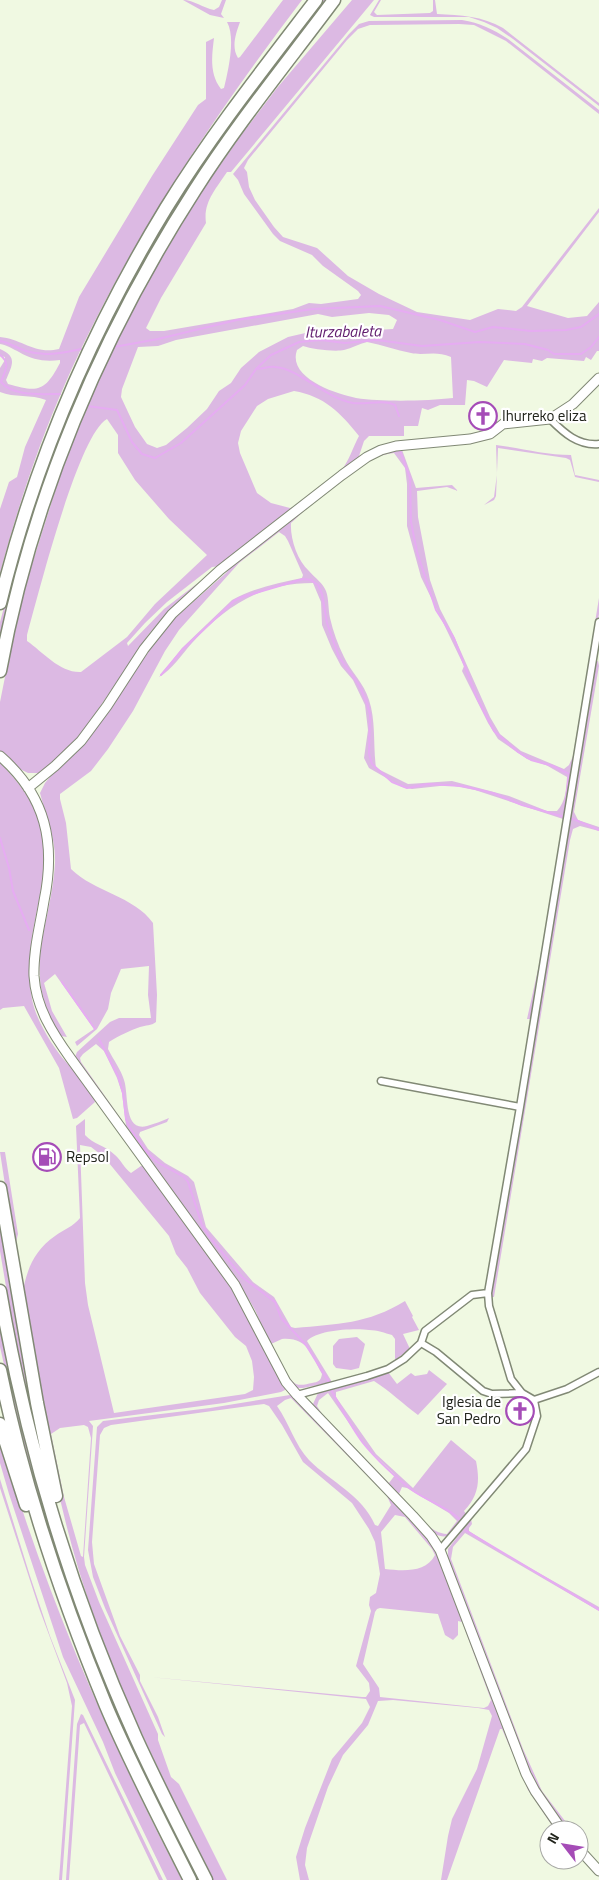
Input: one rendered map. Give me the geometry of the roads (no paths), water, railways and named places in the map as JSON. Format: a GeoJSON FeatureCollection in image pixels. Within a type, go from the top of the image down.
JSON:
{"type":"FeatureCollection","features":[{"type":"Feature","properties":{"kind":"highway"},"geometry":{"type":"LineString","coordinates":[[0,603],[28,502],[54,432],[90,348],[120,286],[166,208],[203,151],[250,85],[315,0]]}},
{"type":"Feature","properties":{"kind":"highway"},"geometry":{"type":"LineString","coordinates":[[0,671],[22,577],[42,509],[66,442],[107,346],[194,190],[264,92],[334,0]]}},
{"type":"Feature","properties":{"kind":"highway"},"geometry":{"type":"LineString","coordinates":[[264,92],[344,0]]}},
{"type":"Feature","properties":{"kind":"highway"},"geometry":{"type":"LineString","coordinates":[[0,1188],[48,1461],[59,1510],[64,1550]]}},
{"type":"Feature","properties":{"kind":"highway"},"geometry":{"type":"LineString","coordinates":[[0,1291],[17,1380],[49,1503],[83,1605],[135,1736],[206,1880]]}},
{"type":"Feature","properties":{"kind":"highway"},"geometry":{"type":"LineString","coordinates":[[0,1370],[32,1496],[50,1558],[70,1614],[106,1706],[190,1880]]}},
{"type":"Feature","properties":{"kind":"highway"},"geometry":{"type":"LineString","coordinates":[[0,1424],[51,1579],[70,1614]]}},
{"type":"Feature","properties":{"kind":"street"},"geometry":{"type":"LineString","coordinates":[[28,788],[81,741],[107,706],[144,649],[172,614],[220,570],[367,457],[396,446],[470,439],[490,434],[503,424],[550,419],[573,404],[599,378]]}},
{"type":"Feature","properties":{"kind":"street"},"geometry":{"type":"LineString","coordinates":[[550,419],[570,438],[586,443],[599,444]]}},
{"type":"Feature","properties":{"kind":"street"},"geometry":{"type":"LineString","coordinates":[[599,622],[488,1294],[489,1306],[511,1379],[522,1393],[534,1400],[567,1389],[599,1372]]}},
{"type":"Feature","properties":{"kind":"street"},"geometry":{"type":"LineString","coordinates":[[2,758],[28,788],[39,806],[49,843],[48,881],[34,958],[34,978],[38,998],[46,1021],[71,1059],[235,1286],[280,1371],[297,1396],[420,1522],[440,1550],[526,1774],[555,1820]]}},
{"type":"Feature","properties":{"kind":"street"},"geometry":{"type":"LineString","coordinates":[[381,1080],[520,1107]]}},
{"type":"Feature","properties":{"kind":"street"},"geometry":{"type":"LineString","coordinates":[[297,1396],[388,1369],[404,1359],[421,1343],[425,1331],[472,1295],[488,1294]]}},
{"type":"Feature","properties":{"kind":"street"},"geometry":{"type":"LineString","coordinates":[[421,1343],[436,1352],[483,1391],[492,1394],[522,1393]]}},
{"type":"Feature","properties":{"kind":"street"},"geometry":{"type":"LineString","coordinates":[[440,1550],[526,1449],[537,1416],[534,1400]]}},
{"type":"Feature","properties":{"kind":"street"},"geometry":{"type":"LineString","coordinates":[[589,1860],[599,1871]]}},
{"type":"Feature","properties":{"kind":"waterway"},"geometry":{"type":"LineString","coordinates":[[114,347],[158,339],[237,320],[313,309],[380,306],[440,320],[475,332],[493,327],[531,331],[566,330],[581,327],[599,314]]}},
{"type":"Feature","properties":{"kind":"waterway","name":"Iturzabaleta"},"geometry":{"type":"LineString","coordinates":[[87,406],[117,410],[132,442],[142,454],[155,458],[181,443],[245,385],[256,369],[271,355],[299,342],[321,340],[345,343],[377,340],[422,346],[480,342],[525,344],[548,350],[554,354],[581,354],[591,347],[599,337]]}},
{"type":"Feature","properties":{"kind":"waterway"},"geometry":{"type":"LineString","coordinates":[[0,341],[40,354],[81,349]]}},
{"type":"Feature","properties":{"kind":"waterway","name":"Iturzabaleta"},"geometry":{"type":"LineString","coordinates":[[0,355],[6,364],[1,382],[6,387],[28,394],[60,394]]}},
{"type":"Feature","properties":{"kind":"waterway"},"geometry":{"type":"LineString","coordinates":[[256,369],[273,367],[293,372],[332,395],[353,403],[390,403],[395,405],[399,416]]}},
{"type":"Feature","properties":{"kind":"waterway"},"geometry":{"type":"LineString","coordinates":[[402,449],[400,451],[410,478],[411,522],[417,552],[436,610],[454,638],[477,698],[494,731],[518,752],[531,760],[553,766],[569,774],[564,816]]}},
{"type":"Feature","properties":{"kind":"waterway"},"geometry":{"type":"LineString","coordinates":[[161,675],[183,649],[234,601],[303,579],[311,580],[318,585],[322,594],[327,623],[339,657],[359,685],[367,703],[370,715],[369,754],[372,764],[392,782],[407,788],[428,784],[462,786],[493,793],[522,805],[565,817]]}},
{"type":"Feature","properties":{"kind":"waterway"},"geometry":{"type":"LineString","coordinates":[[571,818],[599,830]]}},
{"type":"Feature","properties":{"kind":"waterway"},"geometry":{"type":"LineString","coordinates":[[0,838],[9,868],[13,891],[29,930]]}},
{"type":"Feature","properties":{"kind":"waterway"},"geometry":{"type":"LineString","coordinates":[[62,982],[95,1029]]}},
{"type":"Feature","properties":{"kind":"waterway"},"geometry":{"type":"LineString","coordinates":[[99,1039],[118,1076],[123,1093],[126,1119],[130,1128],[146,1151],[157,1162],[184,1177],[188,1182],[202,1225],[209,1236],[242,1277],[275,1302],[281,1318],[306,1345],[329,1382]]}},
{"type":"Feature","properties":{"kind":"waterway"},"geometry":{"type":"LineString","coordinates":[[331,1390],[350,1424],[368,1449],[399,1480],[418,1494],[451,1512],[461,1521]]}},
{"type":"Feature","properties":{"kind":"waterway"},"geometry":{"type":"LineString","coordinates":[[465,1530],[599,1610]]}},
{"type":"Feature","properties":{"kind":"place","name":"Ihurreko eliza"},"geometry":{"type":"Point","coordinates":[483,416]}},
{"type":"Feature","properties":{"kind":"place","name":"Repsol"},"geometry":{"type":"Point","coordinates":[47,1157]}},
{"type":"Feature","properties":{"kind":"place","name":"Iglesia de San Pedro"},"geometry":{"type":"Point","coordinates":[520,1411]}}]}
